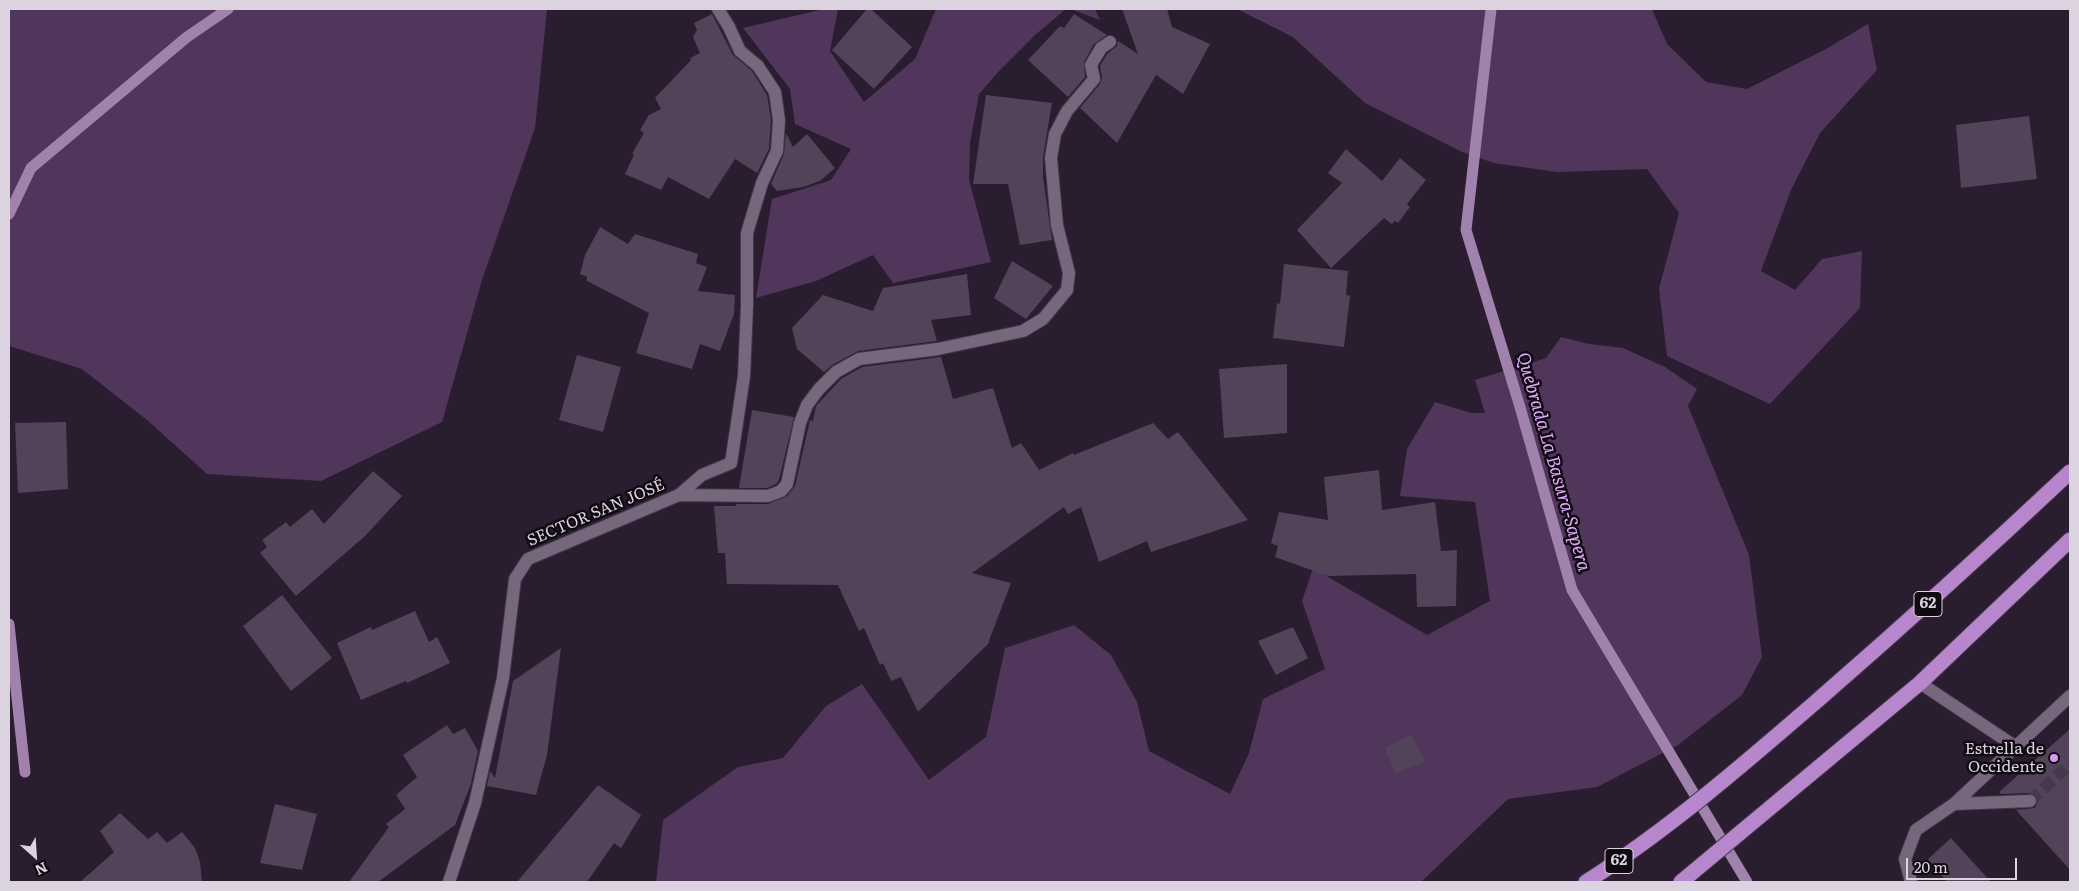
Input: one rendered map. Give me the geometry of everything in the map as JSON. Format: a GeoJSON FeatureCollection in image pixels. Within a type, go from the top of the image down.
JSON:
{"type":"FeatureCollection","features":[{"type":"Feature","properties":{"kind":"highway","name":"62"},"geometry":{"type":"LineString","coordinates":[[1586,882],[1652,838],[1782,731],[1934,599],[2070,472]]}},
{"type":"Feature","properties":{"kind":"highway"},"geometry":{"type":"LineString","coordinates":[[1681,882],[1920,683],[2070,540]]}},
{"type":"Feature","properties":{"kind":"street","name":"SECTOR SAN JOSÉ"},"geometry":{"type":"LineString","coordinates":[[449,882],[475,803],[501,687],[515,579],[528,559],[679,495],[702,474],[731,463],[744,376],[747,306],[747,234],[762,183],[777,151],[779,120],[775,92],[758,66],[740,51],[730,27],[718,9]]}},
{"type":"Feature","properties":{"kind":"street"},"geometry":{"type":"LineString","coordinates":[[679,495],[768,496],[781,492],[788,484],[800,423],[807,405],[819,389],[836,372],[859,359],[938,349],[1023,331],[1042,319],[1067,290],[1069,272],[1057,225],[1053,190],[1051,158],[1055,134],[1067,111],[1094,79],[1091,65],[1101,48],[1110,42]]}},
{"type":"Feature","properties":{"kind":"street"},"geometry":{"type":"LineString","coordinates":[[1920,683],[2016,747]]}},
{"type":"Feature","properties":{"kind":"street"},"geometry":{"type":"LineString","coordinates":[[1911,882],[1905,859],[1916,830],[1954,804],[2070,696]]}},
{"type":"Feature","properties":{"kind":"street"},"geometry":{"type":"LineString","coordinates":[[1954,804],[2030,801]]}},
{"type":"Feature","properties":{"kind":"shaded area"},"geometry":{"type":"Polygon","coordinates":[[[9,9],[547,9],[535,128],[482,280],[442,422],[321,481],[207,474],[147,420],[82,369],[9,346],[9,9]]]}},
{"type":"Feature","properties":{"kind":"shaded area"},"geometry":{"type":"Polygon","coordinates":[[[824,9],[838,9],[830,51],[864,102],[915,59],[936,9],[1066,9],[1035,35],[979,94],[970,143],[969,180],[991,262],[893,283],[873,255],[816,281],[756,298],[772,199],[831,180],[851,149],[795,124],[790,89],[743,28],[824,9]]]}},
{"type":"Feature","properties":{"kind":"shaded area"},"geometry":{"type":"Polygon","coordinates":[[[1071,9],[1095,9],[1100,20],[1071,9]]]}},
{"type":"Feature","properties":{"kind":"shaded area"},"geometry":{"type":"Polygon","coordinates":[[[1237,9],[1652,9],[1667,44],[1706,82],[1747,89],[1826,49],[1868,24],[1877,70],[1820,133],[1791,190],[1761,271],[1795,290],[1822,259],[1862,251],[1860,308],[1770,404],[1667,356],[1659,289],[1679,213],[1647,169],[1557,172],[1494,163],[1462,152],[1365,103],[1293,37],[1237,9]]]}},
{"type":"Feature","properties":{"kind":"shaded area"},"geometry":{"type":"Polygon","coordinates":[[[1561,337],[1589,344],[1623,348],[1665,367],[1697,389],[1688,406],[1749,555],[1762,657],[1742,695],[1678,745],[1597,787],[1508,799],[1421,882],[656,882],[663,820],[738,767],[783,758],[826,706],[862,684],[929,780],[986,737],[1005,648],[1074,625],[1111,655],[1137,702],[1149,751],[1230,794],[1249,753],[1263,699],[1325,669],[1302,601],[1313,568],[1427,635],[1490,601],[1475,502],[1400,496],[1407,449],[1435,402],[1471,413],[1485,413],[1475,380],[1546,358],[1561,337]]]}},
{"type":"Feature","properties":{"kind":"building"},"geometry":{"type":"Polygon","coordinates":[[[867,9],[871,9],[912,47],[874,89],[832,50],[867,9]]]}},
{"type":"Feature","properties":{"kind":"building"},"geometry":{"type":"Polygon","coordinates":[[[1122,9],[1167,9],[1172,27],[1210,44],[1183,94],[1156,75],[1117,143],[1080,108],[1100,84],[1102,78],[1100,66],[1107,54],[1117,46],[1118,41],[1138,54],[1122,9]]]}},
{"type":"Feature","properties":{"kind":"building"},"geometry":{"type":"Polygon","coordinates":[[[712,14],[733,55],[752,71],[767,95],[771,120],[769,149],[757,173],[735,159],[709,199],[668,177],[661,190],[625,174],[634,155],[632,154],[644,133],[640,130],[649,115],[661,109],[655,98],[691,60],[690,58],[700,53],[693,37],[697,30],[694,23],[712,14]]]}},
{"type":"Feature","properties":{"kind":"building"},"geometry":{"type":"Polygon","coordinates":[[[1074,14],[1107,35],[1094,44],[1084,62],[1085,77],[1068,97],[1028,60],[1060,26],[1064,28],[1074,14]]]}},
{"type":"Feature","properties":{"kind":"building"},"geometry":{"type":"Polygon","coordinates":[[[986,95],[1052,103],[1043,157],[1043,177],[1052,240],[1020,245],[1008,184],[973,184],[986,95]]]}},
{"type":"Feature","properties":{"kind":"building"},"geometry":{"type":"Polygon","coordinates":[[[2029,116],[2037,179],[1961,188],[1956,125],[2029,116]]]}},
{"type":"Feature","properties":{"kind":"building"},"geometry":{"type":"Polygon","coordinates":[[[786,133],[793,147],[807,134],[835,168],[820,181],[803,187],[777,191],[771,184],[784,154],[786,133]]]}},
{"type":"Feature","properties":{"kind":"building"},"geometry":{"type":"Polygon","coordinates":[[[1346,149],[1382,181],[1400,158],[1426,180],[1407,204],[1410,207],[1398,223],[1395,221],[1392,224],[1384,218],[1331,268],[1297,230],[1342,183],[1328,173],[1346,149]]]}},
{"type":"Feature","properties":{"kind":"building"},"geometry":{"type":"Polygon","coordinates":[[[600,227],[628,244],[635,234],[698,254],[696,263],[707,267],[698,291],[735,295],[734,314],[720,351],[700,344],[692,369],[636,353],[649,313],[587,281],[587,277],[580,274],[585,255],[600,227]]]}},
{"type":"Feature","properties":{"kind":"building"},"geometry":{"type":"Polygon","coordinates":[[[1012,261],[1053,286],[1026,319],[994,298],[1012,261]]]}},
{"type":"Feature","properties":{"kind":"building"},"geometry":{"type":"Polygon","coordinates":[[[1284,264],[1348,271],[1346,295],[1350,296],[1344,347],[1273,338],[1277,303],[1280,304],[1284,264]]]}},
{"type":"Feature","properties":{"kind":"building"},"geometry":{"type":"Polygon","coordinates":[[[967,274],[971,315],[931,320],[937,341],[858,351],[832,365],[824,372],[797,349],[792,328],[823,295],[873,311],[883,288],[967,274]]]}},
{"type":"Feature","properties":{"kind":"building"},"geometry":{"type":"Polygon","coordinates":[[[577,355],[621,367],[603,432],[559,420],[577,355]]]}},
{"type":"Feature","properties":{"kind":"building"},"geometry":{"type":"Polygon","coordinates":[[[941,357],[953,399],[993,388],[1012,448],[1021,443],[1039,470],[1073,453],[1074,455],[1153,423],[1168,439],[1178,432],[1248,520],[1151,552],[1147,541],[1099,562],[1081,507],[1068,514],[1064,507],[972,573],[1011,583],[988,644],[918,712],[901,677],[891,681],[883,663],[880,665],[864,628],[859,631],[838,585],[727,584],[725,553],[718,553],[714,506],[768,504],[787,496],[795,486],[810,420],[813,421],[816,406],[841,379],[862,367],[941,357]]]}},
{"type":"Feature","properties":{"kind":"building"},"geometry":{"type":"Polygon","coordinates":[[[1287,364],[1287,433],[1224,438],[1219,369],[1287,364]]]}},
{"type":"Feature","properties":{"kind":"building"},"geometry":{"type":"Polygon","coordinates":[[[752,410],[794,417],[779,480],[776,484],[767,488],[739,488],[752,410]]]}},
{"type":"Feature","properties":{"kind":"building"},"geometry":{"type":"Polygon","coordinates":[[[66,422],[68,489],[18,493],[15,423],[66,422]]]}},
{"type":"Feature","properties":{"kind":"building"},"geometry":{"type":"Polygon","coordinates":[[[1379,470],[1382,510],[1435,502],[1441,551],[1457,550],[1456,606],[1417,607],[1416,574],[1328,576],[1275,557],[1278,546],[1271,543],[1279,512],[1328,520],[1324,477],[1379,470]]]}},
{"type":"Feature","properties":{"kind":"building"},"geometry":{"type":"Polygon","coordinates":[[[373,471],[402,496],[365,536],[296,596],[260,553],[267,547],[262,540],[286,522],[290,527],[312,509],[324,524],[373,471]]]}},
{"type":"Feature","properties":{"kind":"building"},"geometry":{"type":"Polygon","coordinates":[[[282,595],[332,658],[291,691],[243,626],[282,595]]]}},
{"type":"Feature","properties":{"kind":"building"},"geometry":{"type":"Polygon","coordinates":[[[415,611],[429,642],[437,637],[450,663],[407,683],[406,681],[361,700],[337,643],[371,627],[372,630],[415,611]]]}},
{"type":"Feature","properties":{"kind":"building"},"geometry":{"type":"Polygon","coordinates":[[[1293,627],[1308,658],[1276,675],[1258,641],[1293,627]]]}},
{"type":"Feature","properties":{"kind":"building"},"geometry":{"type":"Polygon","coordinates":[[[561,648],[547,755],[536,795],[487,786],[490,771],[495,778],[513,681],[561,648]]]}},
{"type":"Feature","properties":{"kind":"building"},"geometry":{"type":"Polygon","coordinates":[[[447,725],[453,734],[465,728],[478,751],[471,784],[455,825],[378,882],[349,882],[389,827],[386,824],[405,809],[396,795],[417,777],[403,755],[447,725]]]}},
{"type":"Feature","properties":{"kind":"building","name":"Estrella de Occidente"},"geometry":{"type":"Polygon","coordinates":[[[2070,729],[2070,870],[2016,810],[2035,808],[2038,801],[2037,796],[2030,793],[2001,794],[1999,792],[2070,729]]]}},
{"type":"Feature","properties":{"kind":"building"},"geometry":{"type":"Polygon","coordinates":[[[1411,735],[1426,761],[1395,773],[1385,748],[1411,735]]]}},
{"type":"Feature","properties":{"kind":"building"},"geometry":{"type":"Polygon","coordinates":[[[598,785],[641,815],[621,848],[614,843],[587,882],[517,882],[598,785]]]}},
{"type":"Feature","properties":{"kind":"building"},"geometry":{"type":"Polygon","coordinates":[[[275,804],[317,814],[302,870],[260,863],[275,804]]]}},
{"type":"Feature","properties":{"kind":"building"},"geometry":{"type":"Polygon","coordinates":[[[120,813],[148,839],[157,832],[167,843],[182,832],[195,848],[200,862],[202,882],[80,882],[114,852],[100,831],[120,813]]]}},
{"type":"Feature","properties":{"kind":"building"},"geometry":{"type":"Polygon","coordinates":[[[1951,838],[1991,882],[1947,882],[1928,859],[1951,838]]]}},
{"type":"Feature","properties":{"kind":"waterway"},"geometry":{"type":"LineString","coordinates":[[9,214],[31,168],[187,37],[228,9]]}},
{"type":"Feature","properties":{"kind":"waterway","name":"Quebrada La Basura-Sapera"},"geometry":{"type":"LineString","coordinates":[[1491,9],[1466,230],[1520,407],[1572,590],[1747,882]]}},
{"type":"Feature","properties":{"kind":"waterway"},"geometry":{"type":"LineString","coordinates":[[9,624],[25,772]]}},
{"type":"Feature","properties":{"kind":"tunnel"},"geometry":{"type":"LineString","coordinates":[[2030,801],[2070,764]]}},
{"type":"Feature","properties":{"kind":"place","name":"Estrella de Occidente"},"geometry":{"type":"Point","coordinates":[2054,758]}}]}
